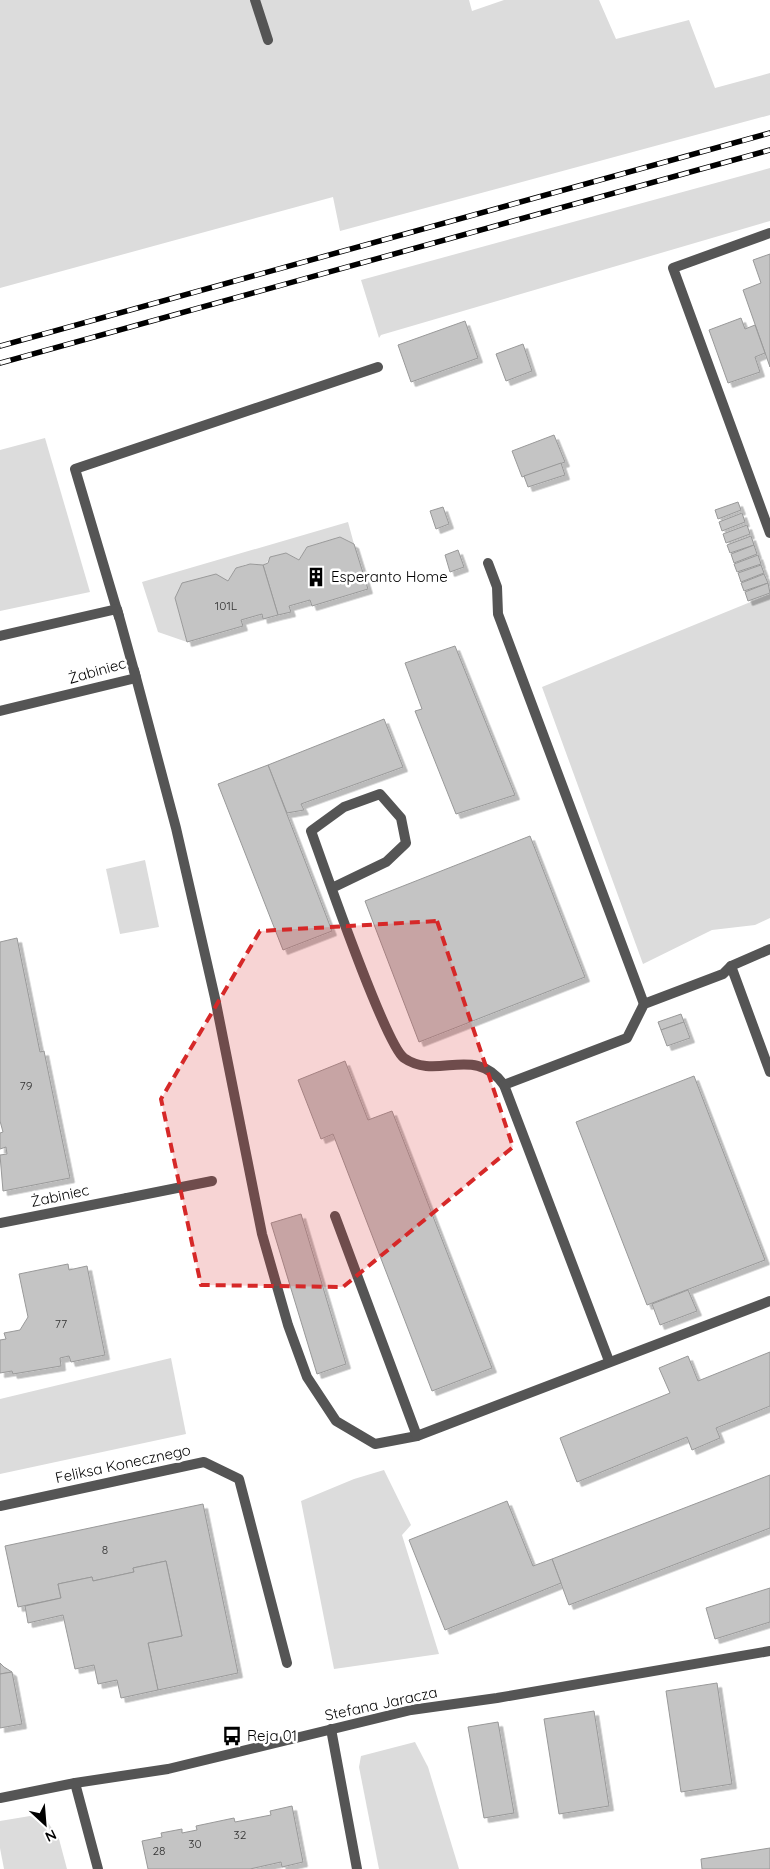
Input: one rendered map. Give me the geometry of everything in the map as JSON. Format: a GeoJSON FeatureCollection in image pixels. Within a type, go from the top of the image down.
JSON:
{"type":"FeatureCollection","features":[{"type":"Feature","properties":{"kind":"street"},"geometry":{"type":"LineString","coordinates":[[255,0],[268,40]]}},
{"type":"Feature","properties":{"kind":"street"},"geometry":{"type":"LineString","coordinates":[[770,233],[673,268],[770,533]]}},
{"type":"Feature","properties":{"kind":"street"},"geometry":{"type":"LineString","coordinates":[[378,367],[75,469],[117,609],[165,784],[210,979],[262,1234],[288,1325],[307,1376],[336,1421],[375,1444],[417,1436],[770,1301]]}},
{"type":"Feature","properties":{"kind":"street"},"geometry":{"type":"LineString","coordinates":[[488,563],[497,587],[498,614],[644,1004]]}},
{"type":"Feature","properties":{"kind":"street"},"geometry":{"type":"LineString","coordinates":[[0,636],[117,609]]}},
{"type":"Feature","properties":{"kind":"street","name":"Żabiniec"},"geometry":{"type":"LineString","coordinates":[[0,711],[136,678]]}},
{"type":"Feature","properties":{"kind":"street"},"geometry":{"type":"LineString","coordinates":[[332,888],[386,862],[406,843],[401,818],[380,794],[344,807],[310,831],[332,888],[394,1047],[400,1055],[424,1066],[462,1063],[475,1064],[493,1073],[504,1085],[609,1361]]}},
{"type":"Feature","properties":{"kind":"street"},"geometry":{"type":"LineString","coordinates":[[504,1085],[627,1038],[644,1004],[723,974],[731,966],[770,949]]}},
{"type":"Feature","properties":{"kind":"street"},"geometry":{"type":"LineString","coordinates":[[731,966],[770,1072]]}},
{"type":"Feature","properties":{"kind":"street","name":"Żabiniec"},"geometry":{"type":"LineString","coordinates":[[0,1224],[212,1181]]}},
{"type":"Feature","properties":{"kind":"street"},"geometry":{"type":"LineString","coordinates":[[335,1216],[417,1436]]}},
{"type":"Feature","properties":{"kind":"street","name":"Feliksa Konecznego"},"geometry":{"type":"LineString","coordinates":[[0,1506],[204,1462],[239,1479],[287,1663]]}},
{"type":"Feature","properties":{"kind":"street","name":"Stefana Jaracza"},"geometry":{"type":"LineString","coordinates":[[0,1798],[75,1783],[168,1770],[411,1710],[506,1697],[770,1650]]}},
{"type":"Feature","properties":{"kind":"street"},"geometry":{"type":"LineString","coordinates":[[331,1729],[357,1869]]}},
{"type":"Feature","properties":{"kind":"street"},"geometry":{"type":"LineString","coordinates":[[75,1783],[98,1869]]}},
{"type":"Feature","properties":{"kind":"highlighted area"},"geometry":{"type":"Polygon","coordinates":[[[437,921],[513,1147],[343,1287],[201,1285],[161,1099],[260,931],[437,921]]]}},
{"type":"Feature","properties":{"kind":"shaded area"},"geometry":{"type":"Polygon","coordinates":[[[0,0],[469,0],[472,11],[504,0],[599,0],[616,39],[689,20],[715,88],[770,73],[770,115],[340,231],[333,197],[0,288],[0,0]]]}},
{"type":"Feature","properties":{"kind":"shaded area"},"geometry":{"type":"Polygon","coordinates":[[[770,168],[770,221],[381,335],[379,338],[361,280],[770,168]]]}},
{"type":"Feature","properties":{"kind":"shaded area"},"geometry":{"type":"Polygon","coordinates":[[[45,438],[90,592],[0,611],[0,450],[45,438]]]}},
{"type":"Feature","properties":{"kind":"shaded area"},"geometry":{"type":"Polygon","coordinates":[[[348,522],[354,544],[340,537],[307,547],[299,560],[286,553],[270,557],[264,564],[247,564],[236,568],[228,581],[175,598],[187,642],[158,632],[142,582],[348,522]]]}},
{"type":"Feature","properties":{"kind":"shaded area"},"geometry":{"type":"Polygon","coordinates":[[[770,594],[770,918],[755,925],[712,930],[643,964],[542,687],[770,594]]]}},
{"type":"Feature","properties":{"kind":"shaded area"},"geometry":{"type":"Polygon","coordinates":[[[145,860],[159,927],[120,934],[106,869],[145,860]]]}},
{"type":"Feature","properties":{"kind":"shaded area"},"geometry":{"type":"Polygon","coordinates":[[[171,1358],[186,1434],[0,1474],[0,1399],[171,1358]]]}},
{"type":"Feature","properties":{"kind":"shaded area"},"geometry":{"type":"Polygon","coordinates":[[[384,1470],[411,1525],[402,1535],[439,1654],[334,1669],[301,1501],[354,1479],[384,1470]]]}},
{"type":"Feature","properties":{"kind":"shaded area"},"geometry":{"type":"Polygon","coordinates":[[[415,1742],[428,1767],[459,1869],[379,1869],[359,1767],[361,1756],[415,1742]]]}},
{"type":"Feature","properties":{"kind":"shaded area"},"geometry":{"type":"Polygon","coordinates":[[[30,1816],[47,1821],[59,1839],[67,1869],[4,1869],[0,1848],[0,1821],[30,1816]]]}},
{"type":"Feature","properties":{"kind":"building"},"geometry":{"type":"Polygon","coordinates":[[[770,254],[770,367],[743,290],[761,283],[753,260],[770,254]]]}},
{"type":"Feature","properties":{"kind":"building"},"geometry":{"type":"Polygon","coordinates":[[[741,318],[745,329],[755,325],[765,353],[755,357],[760,372],[728,383],[709,330],[741,318]]]}},
{"type":"Feature","properties":{"kind":"building"},"geometry":{"type":"Polygon","coordinates":[[[465,321],[478,358],[411,382],[398,345],[465,321]]]}},
{"type":"Feature","properties":{"kind":"building"},"geometry":{"type":"Polygon","coordinates":[[[523,344],[532,371],[506,381],[496,354],[523,344]]]}},
{"type":"Feature","properties":{"kind":"building"},"geometry":{"type":"Polygon","coordinates":[[[554,435],[565,462],[522,477],[512,451],[554,435]]]}},
{"type":"Feature","properties":{"kind":"building"},"geometry":{"type":"Polygon","coordinates":[[[561,463],[565,475],[528,487],[524,476],[561,463]]]}},
{"type":"Feature","properties":{"kind":"building"},"geometry":{"type":"Polygon","coordinates":[[[738,502],[741,510],[718,519],[715,510],[738,502]]]}},
{"type":"Feature","properties":{"kind":"building"},"geometry":{"type":"Polygon","coordinates":[[[443,507],[449,524],[436,529],[430,511],[443,507]]]}},
{"type":"Feature","properties":{"kind":"building"},"geometry":{"type":"Polygon","coordinates":[[[742,513],[745,522],[722,531],[719,522],[742,513]]]}},
{"type":"Feature","properties":{"kind":"building"},"geometry":{"type":"Polygon","coordinates":[[[747,525],[750,534],[726,543],[723,534],[747,525]]]}},
{"type":"Feature","properties":{"kind":"building"},"geometry":{"type":"Polygon","coordinates":[[[751,536],[754,545],[730,553],[727,545],[751,536]]]}},
{"type":"Feature","properties":{"kind":"building","name":"Esperanto Home"},"geometry":{"type":"Polygon","coordinates":[[[340,537],[354,544],[368,589],[312,606],[310,600],[289,606],[291,612],[278,615],[263,565],[268,563],[270,557],[286,553],[299,560],[307,547],[340,537]]]}},
{"type":"Feature","properties":{"kind":"building"},"geometry":{"type":"Polygon","coordinates":[[[754,545],[757,554],[734,563],[731,554],[754,545]]]}},
{"type":"Feature","properties":{"kind":"building"},"geometry":{"type":"Polygon","coordinates":[[[458,550],[464,567],[450,572],[445,555],[458,550]]]}},
{"type":"Feature","properties":{"kind":"building"},"geometry":{"type":"Polygon","coordinates":[[[758,555],[761,564],[737,572],[734,564],[758,555]]]}},
{"type":"Feature","properties":{"kind":"building"},"geometry":{"type":"Polygon","coordinates":[[[250,564],[263,565],[278,615],[263,619],[262,614],[241,620],[243,626],[187,642],[175,598],[182,583],[216,574],[228,581],[236,568],[250,564]]]}},
{"type":"Feature","properties":{"kind":"building"},"geometry":{"type":"Polygon","coordinates":[[[761,565],[764,573],[741,582],[738,573],[761,565]]]}},
{"type":"Feature","properties":{"kind":"building"},"geometry":{"type":"Polygon","coordinates":[[[764,574],[768,583],[744,591],[741,583],[764,574]]]}},
{"type":"Feature","properties":{"kind":"building"},"geometry":{"type":"Polygon","coordinates":[[[768,583],[770,593],[748,601],[745,592],[768,583]]]}},
{"type":"Feature","properties":{"kind":"building"},"geometry":{"type":"Polygon","coordinates":[[[455,646],[515,795],[456,814],[415,711],[422,709],[405,663],[455,646]]]}},
{"type":"Feature","properties":{"kind":"building"},"geometry":{"type":"Polygon","coordinates":[[[384,719],[403,767],[301,804],[304,810],[287,813],[268,765],[384,719]]]}},
{"type":"Feature","properties":{"kind":"building"},"geometry":{"type":"Polygon","coordinates":[[[268,765],[332,931],[283,950],[218,784],[268,765]]]}},
{"type":"Feature","properties":{"kind":"building"},"geometry":{"type":"Polygon","coordinates":[[[530,836],[585,977],[419,1042],[365,901],[530,836]]]}},
{"type":"Feature","properties":{"kind":"building"},"geometry":{"type":"Polygon","coordinates":[[[17,938],[40,1052],[44,1051],[70,1178],[3,1191],[0,1155],[7,1154],[6,1147],[0,1149],[0,1133],[3,1132],[0,1121],[0,942],[17,938]]]}},
{"type":"Feature","properties":{"kind":"building"},"geometry":{"type":"Polygon","coordinates":[[[681,1014],[684,1022],[661,1030],[658,1022],[681,1014]]]}},
{"type":"Feature","properties":{"kind":"building"},"geometry":{"type":"Polygon","coordinates":[[[684,1022],[690,1038],[667,1046],[661,1030],[684,1022]]]}},
{"type":"Feature","properties":{"kind":"building"},"geometry":{"type":"Polygon","coordinates":[[[345,1061],[368,1120],[392,1111],[492,1368],[432,1391],[333,1134],[321,1139],[298,1080],[345,1061]]]}},
{"type":"Feature","properties":{"kind":"building"},"geometry":{"type":"Polygon","coordinates":[[[694,1076],[765,1260],[647,1305],[576,1122],[694,1076]]]}},
{"type":"Feature","properties":{"kind":"building"},"geometry":{"type":"Polygon","coordinates":[[[301,1214],[346,1364],[317,1374],[271,1223],[301,1214]]]}},
{"type":"Feature","properties":{"kind":"building"},"geometry":{"type":"Polygon","coordinates":[[[68,1264],[69,1270],[87,1266],[105,1355],[71,1362],[69,1356],[60,1358],[61,1366],[13,1374],[12,1371],[0,1373],[0,1340],[6,1339],[4,1333],[20,1330],[28,1317],[19,1274],[68,1264]]]}},
{"type":"Feature","properties":{"kind":"building"},"geometry":{"type":"Polygon","coordinates":[[[688,1290],[697,1311],[660,1325],[652,1304],[688,1290]]]}},
{"type":"Feature","properties":{"kind":"building"},"geometry":{"type":"Polygon","coordinates":[[[770,1352],[770,1406],[716,1428],[720,1438],[692,1450],[687,1437],[577,1482],[560,1438],[670,1393],[659,1368],[688,1356],[698,1381],[770,1352]]]}},
{"type":"Feature","properties":{"kind":"building"},"geometry":{"type":"Polygon","coordinates":[[[770,1475],[770,1528],[569,1605],[552,1559],[770,1475]]]}},
{"type":"Feature","properties":{"kind":"building"},"geometry":{"type":"Polygon","coordinates":[[[507,1501],[533,1566],[552,1559],[561,1583],[445,1630],[409,1540],[507,1501]]]}},
{"type":"Feature","properties":{"kind":"building"},"geometry":{"type":"Polygon","coordinates":[[[203,1504],[238,1673],[158,1690],[148,1643],[182,1636],[166,1561],[133,1568],[134,1572],[93,1581],[92,1577],[58,1584],[61,1598],[18,1607],[5,1546],[203,1504]]]}},
{"type":"Feature","properties":{"kind":"building"},"geometry":{"type":"Polygon","coordinates":[[[166,1561],[182,1636],[148,1643],[158,1690],[121,1698],[117,1680],[98,1684],[94,1665],[75,1669],[63,1615],[28,1623],[25,1606],[61,1598],[58,1584],[92,1577],[93,1581],[134,1572],[133,1568],[166,1561]]]}},
{"type":"Feature","properties":{"kind":"building"},"geometry":{"type":"Polygon","coordinates":[[[770,1588],[770,1622],[715,1639],[706,1608],[770,1588]]]}},
{"type":"Feature","properties":{"kind":"building"},"geometry":{"type":"Polygon","coordinates":[[[0,1663],[4,1667],[12,1672],[0,1674],[0,1663]]]}},
{"type":"Feature","properties":{"kind":"building"},"geometry":{"type":"Polygon","coordinates":[[[12,1672],[22,1724],[0,1728],[0,1674],[12,1672]]]}},
{"type":"Feature","properties":{"kind":"building"},"geometry":{"type":"Polygon","coordinates":[[[717,1683],[732,1784],[681,1792],[666,1691],[717,1683]]]}},
{"type":"Feature","properties":{"kind":"building"},"geometry":{"type":"Polygon","coordinates":[[[594,1711],[609,1806],[559,1814],[544,1719],[594,1711]]]}},
{"type":"Feature","properties":{"kind":"building"},"geometry":{"type":"Polygon","coordinates":[[[498,1722],[514,1813],[484,1818],[468,1727],[498,1722]]]}},
{"type":"Feature","properties":{"kind":"building"},"geometry":{"type":"Polygon","coordinates":[[[292,1806],[303,1862],[282,1867],[281,1862],[250,1869],[148,1869],[142,1841],[162,1837],[161,1833],[182,1829],[182,1833],[197,1830],[196,1826],[234,1818],[235,1822],[271,1815],[270,1811],[292,1806]]]}},
{"type":"Feature","properties":{"kind":"building"},"geometry":{"type":"Polygon","coordinates":[[[770,1848],[770,1869],[702,1869],[701,1859],[770,1848]]]}},
{"type":"Feature","properties":{"kind":"railway"},"geometry":{"type":"LineString","coordinates":[[0,346],[770,133]]}},
{"type":"Feature","properties":{"kind":"railway"},"geometry":{"type":"LineString","coordinates":[[0,363],[770,150]]}},
{"type":"Feature","properties":{"kind":"place","name":"Esperanto Home"},"geometry":{"type":"Point","coordinates":[316,577]}},
{"type":"Feature","properties":{"kind":"place","name":"Reja 01"},"geometry":{"type":"Point","coordinates":[232,1736]}}]}
